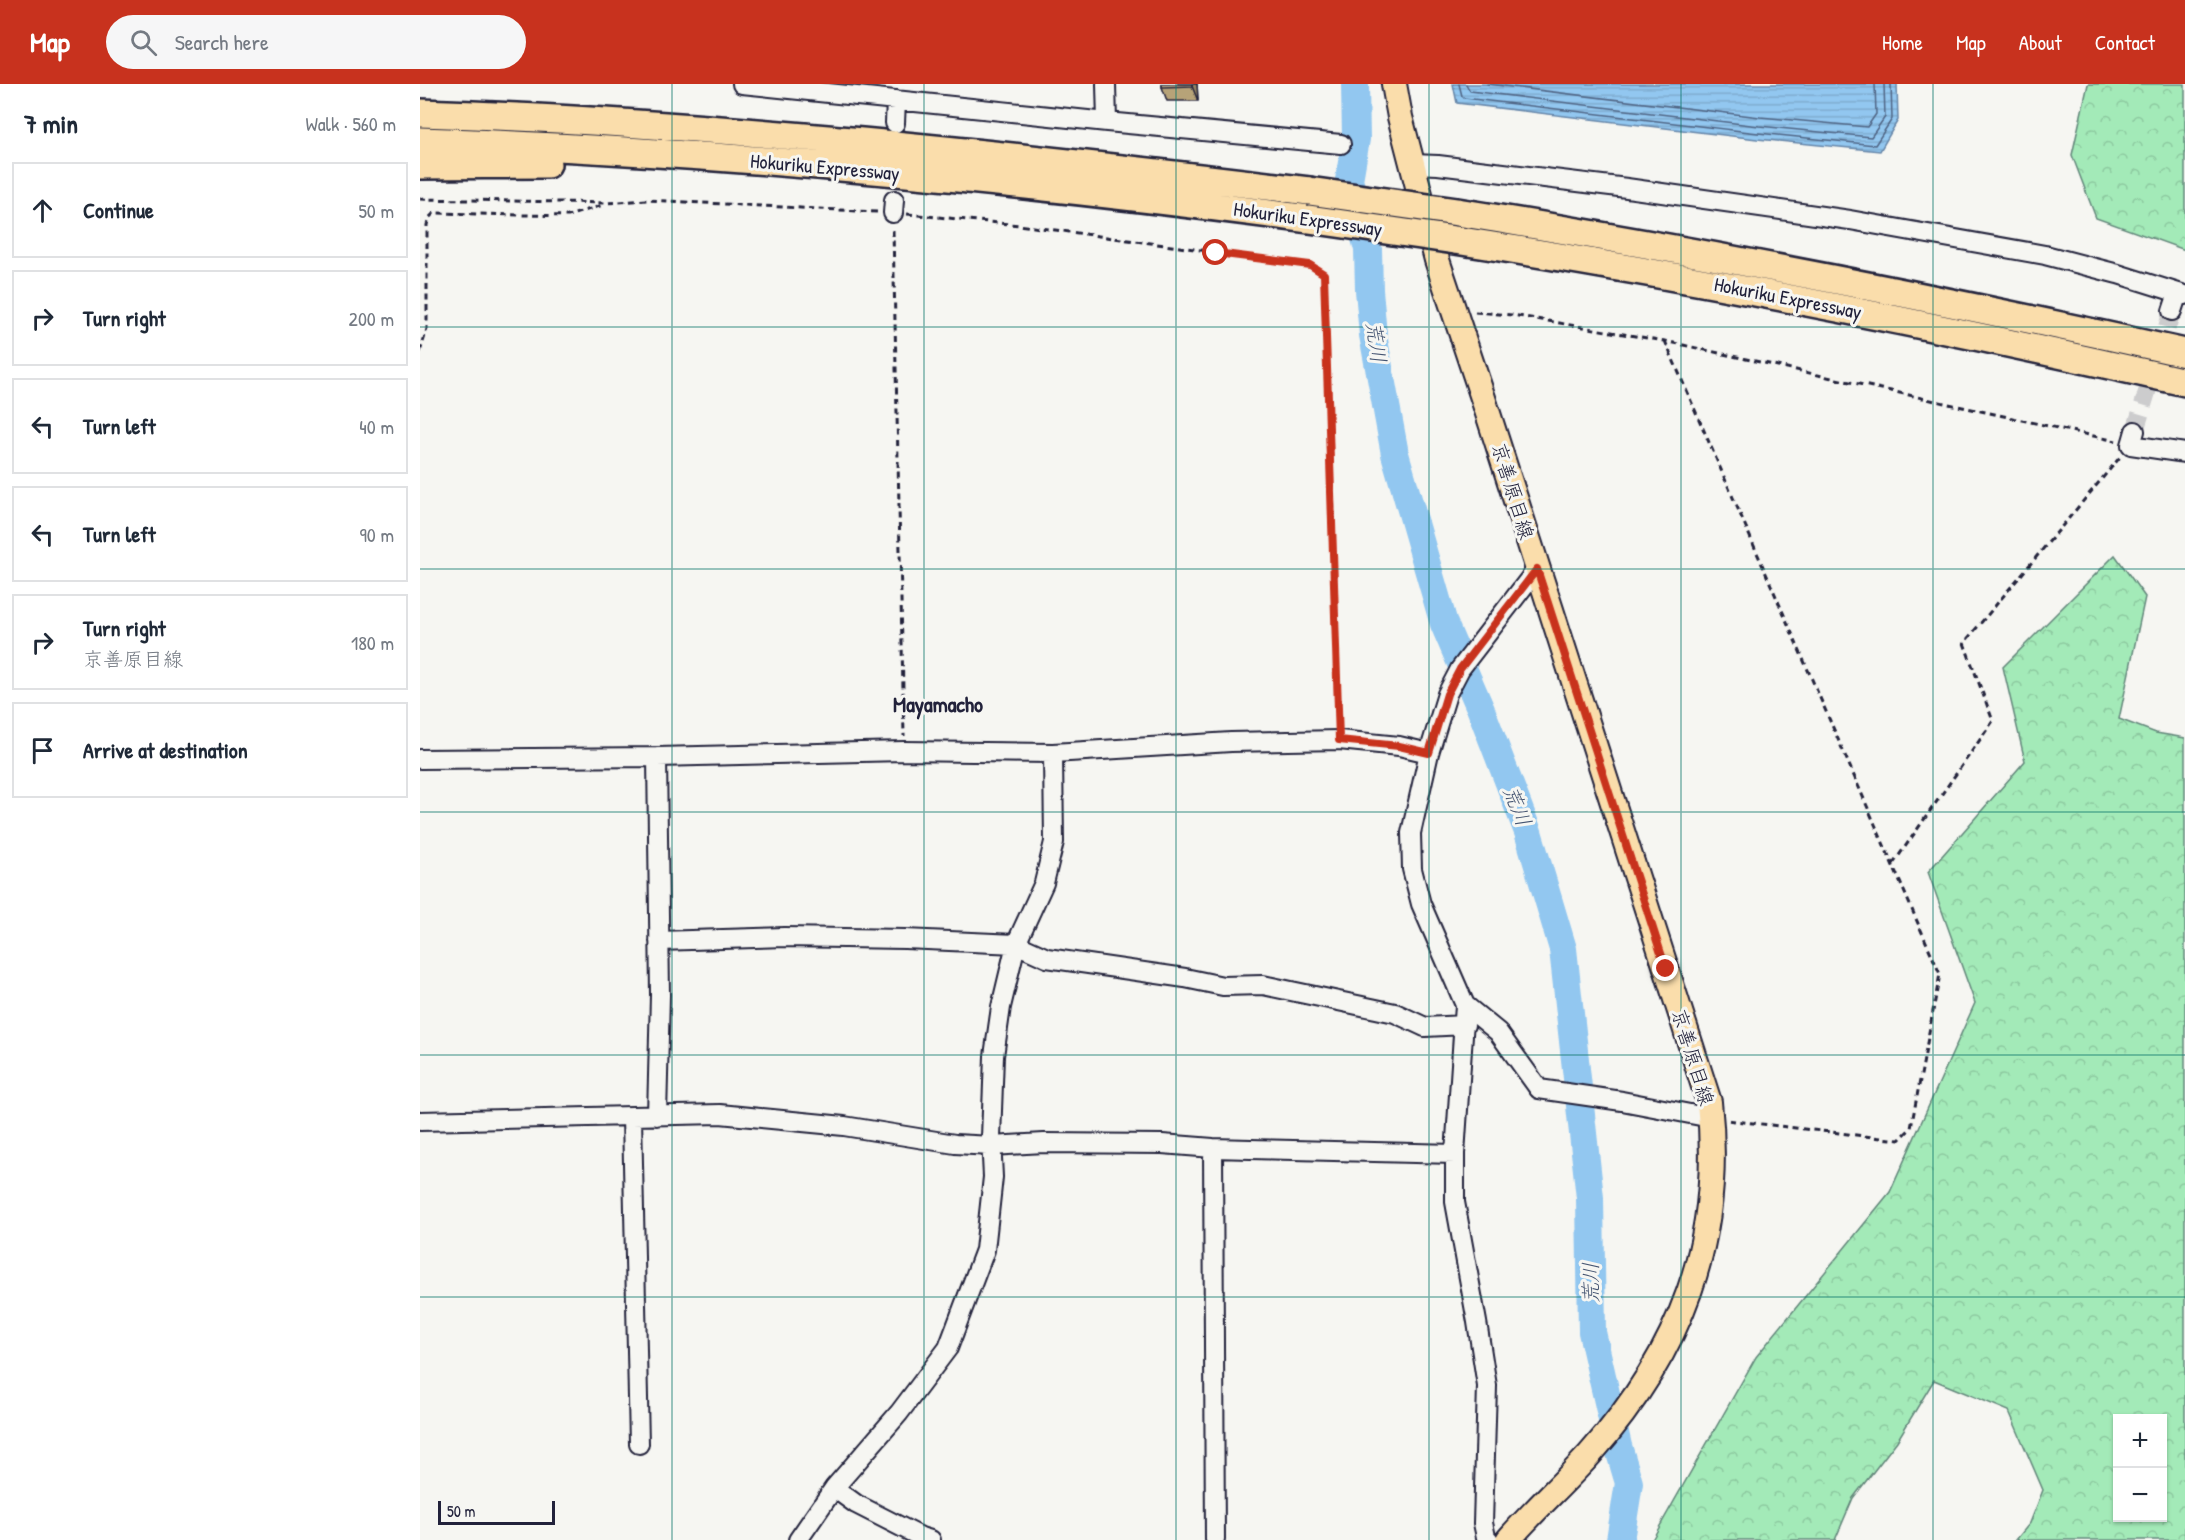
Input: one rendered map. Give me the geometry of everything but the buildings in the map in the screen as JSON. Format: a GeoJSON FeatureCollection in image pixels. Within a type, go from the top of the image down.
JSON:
{"type":"FeatureCollection","features":[{"type":"Feature","properties":{"kind":"highway","name":"Hokuriku Expressway"},"geometry":{"type":"LineString","coordinates":[[424,108],[720,130],[1048,160],[1309,191],[1605,236],[1765,265],[2045,322],[2185,354]]}},
{"type":"Feature","properties":{"kind":"highway","name":"Hokuriku Expressway"},"geometry":{"type":"LineString","coordinates":[[424,153],[872,170],[1179,202],[1586,260],[1881,316],[2185,382]]}},
{"type":"Feature","properties":{"kind":"main road","name":"京善原目線"},"geometry":{"type":"LineString","coordinates":[[1394,84],[1437,260],[1706,1091],[1711,1118],[1712,1164],[1700,1257],[1686,1304],[1666,1348],[1631,1402],[1571,1475],[1508,1540]]}},
{"type":"Feature","properties":{"kind":"street"},"geometry":{"type":"LineString","coordinates":[[742,84],[1341,144]]}},
{"type":"Feature","properties":{"kind":"street"},"geometry":{"type":"LineString","coordinates":[[1106,84],[1107,122]]}},
{"type":"Feature","properties":{"kind":"street"},"geometry":{"type":"LineString","coordinates":[[895,123],[896,100]]}},
{"type":"Feature","properties":{"kind":"street"},"geometry":{"type":"LineString","coordinates":[[1413,164],[1627,188],[1850,220],[2044,255],[2118,273],[2182,294],[2172,311]]}},
{"type":"Feature","properties":{"kind":"street"},"geometry":{"type":"LineString","coordinates":[[2133,438],[2185,453]]}},
{"type":"Feature","properties":{"kind":"street"},"geometry":{"type":"LineString","coordinates":[[1489,1540],[1486,1537],[1483,1523],[1486,1386],[1455,1202],[1455,1154],[1465,1005],[1421,904],[1412,868],[1411,833],[1429,753],[1447,694],[1460,669],[1537,569]]}},
{"type":"Feature","properties":{"kind":"street"},"geometry":{"type":"LineString","coordinates":[[420,759],[657,757],[904,751],[1053,753],[1232,742],[1339,740],[1399,746],[1429,753]]}},
{"type":"Feature","properties":{"kind":"street"},"geometry":{"type":"LineString","coordinates":[[798,1540],[834,1488],[899,1413],[948,1348],[985,1250],[993,1177],[995,1046],[1000,1006],[1016,944],[1044,883],[1054,842],[1053,753]]}},
{"type":"Feature","properties":{"kind":"street"},"geometry":{"type":"LineString","coordinates":[[657,757],[660,995],[657,1116]]}},
{"type":"Feature","properties":{"kind":"street"},"geometry":{"type":"LineString","coordinates":[[659,941],[784,937],[1016,944],[1047,958],[1185,978],[1223,986],[1263,985],[1395,1013],[1425,1027],[1465,1026]]}},
{"type":"Feature","properties":{"kind":"street"},"geometry":{"type":"LineString","coordinates":[[1465,1005],[1498,1032],[1539,1089],[1622,1101],[1711,1118]]}},
{"type":"Feature","properties":{"kind":"street"},"geometry":{"type":"LineString","coordinates":[[420,1121],[720,1114],[844,1126],[955,1144],[992,1146],[1044,1143],[1162,1144],[1213,1148],[1455,1154]]}},
{"type":"Feature","properties":{"kind":"street"},"geometry":{"type":"LineString","coordinates":[[632,1117],[639,1444]]}},
{"type":"Feature","properties":{"kind":"street"},"geometry":{"type":"LineString","coordinates":[[1213,1148],[1215,1540]]}},
{"type":"Feature","properties":{"kind":"street"},"geometry":{"type":"LineString","coordinates":[[834,1488],[856,1504],[923,1539]]}},
{"type":"Feature","properties":{"kind":"path"},"geometry":{"type":"LineString","coordinates":[[420,199],[607,203],[647,200],[893,206],[1310,265],[1324,274],[1339,740]]}},
{"type":"Feature","properties":{"kind":"path"},"geometry":{"type":"LineString","coordinates":[[420,352],[428,329],[427,225],[434,213],[568,216],[607,203]]}},
{"type":"Feature","properties":{"kind":"path"},"geometry":{"type":"LineString","coordinates":[[893,206],[904,751]]}},
{"type":"Feature","properties":{"kind":"path"},"geometry":{"type":"LineString","coordinates":[[1454,310],[1512,315],[1665,341],[2133,438],[1964,643],[1993,721],[1893,864]]}},
{"type":"Feature","properties":{"kind":"path"},"geometry":{"type":"LineString","coordinates":[[1665,341],[1940,974],[1911,1128],[1899,1140],[1711,1118]]}},
{"type":"Feature","properties":{"kind":"green space"},"geometry":{"type":"Polygon","coordinates":[[[2088,84],[2185,84],[2185,250],[2096,218],[2072,155],[2088,84]]]}},
{"type":"Feature","properties":{"kind":"green space"},"geometry":{"type":"Polygon","coordinates":[[[2115,555],[2145,597],[2119,719],[2156,733],[2185,738],[2185,1540],[2016,1540],[2030,1523],[2043,1490],[2009,1411],[1934,1380],[1897,1441],[1853,1498],[1835,1540],[1652,1540],[1756,1357],[1890,1192],[1975,1003],[1928,872],[2025,761],[2003,667],[2115,555]]]}},
{"type":"Feature","properties":{"kind":"water"},"geometry":{"type":"Polygon","coordinates":[[[1453,84],[1897,84],[1898,120],[1880,151],[1757,139],[1457,103],[1453,84]]]}},
{"type":"Feature","properties":{"kind":"waterway","name":"荒川"},"geometry":{"type":"LineString","coordinates":[[1355,84],[1356,139],[1349,180],[1368,249],[1373,335],[1395,454],[1444,624],[1481,710],[1528,832],[1563,949],[1590,1198],[1592,1332],[1618,1446],[1629,1483],[1620,1540]]}},
{"type":"Feature","properties":{"kind":"tunnel"},"geometry":{"type":"LineString","coordinates":[[2135,431],[2172,311]]}},
{"type":"Feature","properties":{"kind":"district","name":"Mayamacho"},"geometry":{"type":"Point","coordinates":[938,704]}},
{"type":"Feature","properties":{"kind":"route"},"geometry":{"type":"LineString","coordinates":[[1216,253],[1310,265],[1324,274],[1339,740],[1399,746],[1429,753],[1447,694],[1460,669],[1537,569],[1666,969]]}}]}
